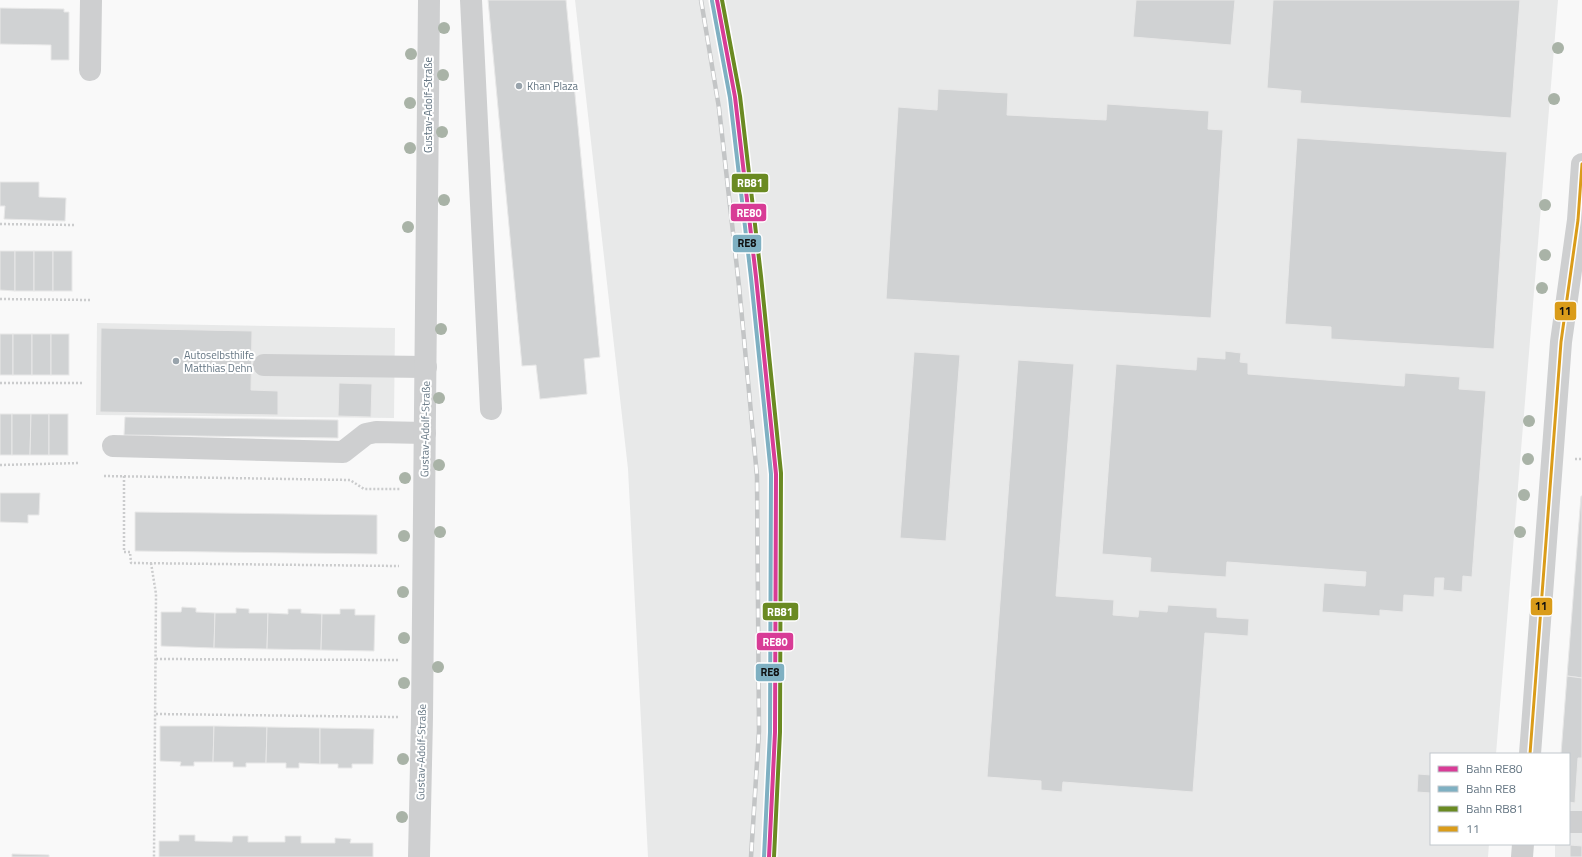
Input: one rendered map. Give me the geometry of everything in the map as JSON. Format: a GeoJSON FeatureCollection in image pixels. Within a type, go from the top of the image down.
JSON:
{"type":"FeatureCollection","features":[{"type":"Feature","properties":{"kind":"street"},"geometry":{"type":"LineString","coordinates":[[90,70],[91,0]]}},
{"type":"Feature","properties":{"kind":"street","name":"Gustav-Adolf-Straße"},"geometry":{"type":"LineString","coordinates":[[419,857],[425,489],[429,0]]}},
{"type":"Feature","properties":{"kind":"street"},"geometry":{"type":"LineString","coordinates":[[471,0],[491,408]]}},
{"type":"Feature","properties":{"kind":"street"},"geometry":{"type":"LineString","coordinates":[[1530,753],[1562,342],[1578,220],[1582,164]]}},
{"type":"Feature","properties":{"kind":"street"},"geometry":{"type":"LineString","coordinates":[[264,364],[426,367]]}},
{"type":"Feature","properties":{"kind":"street"},"geometry":{"type":"LineString","coordinates":[[113,446],[343,452],[366,434],[376,432],[425,433]]}},
{"type":"Feature","properties":{"kind":"street"},"geometry":{"type":"LineString","coordinates":[[1570,822],[1582,822]]}},
{"type":"Feature","properties":{"kind":"street"},"geometry":{"type":"LineString","coordinates":[[1522,857],[1523,845]]}},
{"type":"Feature","properties":{"kind":"path"},"geometry":{"type":"LineString","coordinates":[[0,224],[74,226]]}},
{"type":"Feature","properties":{"kind":"path"},"geometry":{"type":"LineString","coordinates":[[0,299],[90,300]]}},
{"type":"Feature","properties":{"kind":"path"},"geometry":{"type":"LineString","coordinates":[[0,383],[84,383]]}},
{"type":"Feature","properties":{"kind":"path"},"geometry":{"type":"LineString","coordinates":[[0,465],[80,464]]}},
{"type":"Feature","properties":{"kind":"path"},"geometry":{"type":"LineString","coordinates":[[104,476],[350,480],[364,489],[425,489]]}},
{"type":"Feature","properties":{"kind":"path"},"geometry":{"type":"LineString","coordinates":[[124,476],[124,552],[130,552],[131,563],[424,567]]}},
{"type":"Feature","properties":{"kind":"path"},"geometry":{"type":"LineString","coordinates":[[151,563],[156,594],[154,857]]}},
{"type":"Feature","properties":{"kind":"path"},"geometry":{"type":"LineString","coordinates":[[156,659],[423,660]]}},
{"type":"Feature","properties":{"kind":"path"},"geometry":{"type":"LineString","coordinates":[[156,714],[422,717]]}},
{"type":"Feature","properties":{"kind":"shaded area"},"geometry":{"type":"Polygon","coordinates":[[[575,0],[1558,0],[1496,753],[1430,753],[1430,845],[1489,845],[1488,857],[648,857],[628,469],[575,0]]]}},
{"type":"Feature","properties":{"kind":"shaded area"},"geometry":{"type":"Polygon","coordinates":[[[97,323],[395,328],[394,418],[96,415],[97,323]]]}},
{"type":"Feature","properties":{"kind":"shaded area"},"geometry":{"type":"Polygon","coordinates":[[[1582,496],[1582,857],[1555,857],[1555,845],[1570,845],[1570,753],[1562,753],[1582,496]]]}},
{"type":"Feature","properties":{"kind":"building"},"geometry":{"type":"Polygon","coordinates":[[[488,0],[566,0],[600,357],[584,359],[587,394],[540,399],[536,365],[522,366],[488,0]]]}},
{"type":"Feature","properties":{"kind":"building"},"geometry":{"type":"Polygon","coordinates":[[[1136,0],[1235,0],[1231,45],[1133,37],[1136,0]]]}},
{"type":"Feature","properties":{"kind":"building"},"geometry":{"type":"Polygon","coordinates":[[[1273,0],[1520,0],[1511,118],[1300,103],[1301,91],[1267,88],[1273,0]]]}},
{"type":"Feature","properties":{"kind":"building"},"geometry":{"type":"Polygon","coordinates":[[[0,8],[64,9],[64,12],[69,12],[69,60],[51,60],[51,45],[0,44],[0,8]]]}},
{"type":"Feature","properties":{"kind":"building"},"geometry":{"type":"Polygon","coordinates":[[[938,89],[1008,93],[1007,115],[1106,120],[1107,104],[1209,111],[1208,129],[1223,130],[1211,318],[886,299],[898,107],[937,110],[938,89]]]}},
{"type":"Feature","properties":{"kind":"building"},"geometry":{"type":"Polygon","coordinates":[[[1297,138],[1507,152],[1494,349],[1331,339],[1331,327],[1285,324],[1297,138]]]}},
{"type":"Feature","properties":{"kind":"building"},"geometry":{"type":"Polygon","coordinates":[[[0,182],[39,182],[39,197],[66,198],[65,221],[4,219],[5,206],[0,206],[0,182]]]}},
{"type":"Feature","properties":{"kind":"building"},"geometry":{"type":"Polygon","coordinates":[[[0,251],[15,251],[15,291],[0,290],[0,251]]]}},
{"type":"Feature","properties":{"kind":"building"},"geometry":{"type":"Polygon","coordinates":[[[15,251],[34,251],[34,291],[15,291],[15,251]]]}},
{"type":"Feature","properties":{"kind":"building"},"geometry":{"type":"Polygon","coordinates":[[[34,251],[53,251],[53,291],[34,291],[34,251]]]}},
{"type":"Feature","properties":{"kind":"building"},"geometry":{"type":"Polygon","coordinates":[[[53,251],[72,251],[72,291],[53,291],[53,251]]]}},
{"type":"Feature","properties":{"kind":"building","name":"Autoselbsthilfe Matthias Dehn"},"geometry":{"type":"Polygon","coordinates":[[[101,328],[252,331],[251,390],[278,391],[278,415],[100,412],[101,328]]]}},
{"type":"Feature","properties":{"kind":"building"},"geometry":{"type":"Polygon","coordinates":[[[0,334],[13,334],[13,375],[0,375],[0,334]]]}},
{"type":"Feature","properties":{"kind":"building"},"geometry":{"type":"Polygon","coordinates":[[[13,334],[32,334],[32,375],[13,375],[13,334]]]}},
{"type":"Feature","properties":{"kind":"building"},"geometry":{"type":"Polygon","coordinates":[[[32,334],[51,334],[51,375],[32,375],[32,334]]]}},
{"type":"Feature","properties":{"kind":"building"},"geometry":{"type":"Polygon","coordinates":[[[51,334],[69,334],[69,375],[51,375],[51,334]]]}},
{"type":"Feature","properties":{"kind":"building"},"geometry":{"type":"Polygon","coordinates":[[[1225,351],[1241,353],[1240,362],[1248,363],[1248,374],[1404,386],[1405,373],[1460,377],[1459,389],[1486,391],[1472,577],[1463,576],[1462,592],[1443,590],[1444,578],[1435,578],[1434,597],[1404,595],[1403,612],[1380,610],[1380,616],[1322,612],[1324,583],[1365,586],[1366,572],[1227,562],[1226,577],[1150,572],[1151,558],[1102,554],[1116,364],[1196,370],[1197,357],[1225,359],[1225,351]]]}},
{"type":"Feature","properties":{"kind":"building"},"geometry":{"type":"Polygon","coordinates":[[[914,352],[960,355],[946,541],[900,538],[914,352]]]}},
{"type":"Feature","properties":{"kind":"building"},"geometry":{"type":"Polygon","coordinates":[[[1018,360],[1074,364],[1056,596],[1114,600],[1113,615],[1138,617],[1139,610],[1167,612],[1168,605],[1217,608],[1217,617],[1249,619],[1248,636],[1205,633],[1193,792],[1063,782],[1062,792],[1041,790],[1041,781],[987,777],[1018,360]]]}},
{"type":"Feature","properties":{"kind":"building"},"geometry":{"type":"Polygon","coordinates":[[[339,383],[372,384],[371,417],[338,416],[339,383]]]}},
{"type":"Feature","properties":{"kind":"building"},"geometry":{"type":"Polygon","coordinates":[[[0,414],[12,414],[12,455],[0,455],[0,414]]]}},
{"type":"Feature","properties":{"kind":"building"},"geometry":{"type":"Polygon","coordinates":[[[12,414],[31,414],[30,455],[12,455],[12,414]]]}},
{"type":"Feature","properties":{"kind":"building"},"geometry":{"type":"Polygon","coordinates":[[[31,414],[49,414],[49,455],[30,455],[31,414]]]}},
{"type":"Feature","properties":{"kind":"building"},"geometry":{"type":"Polygon","coordinates":[[[49,414],[68,414],[68,455],[49,455],[49,414]]]}},
{"type":"Feature","properties":{"kind":"building"},"geometry":{"type":"Polygon","coordinates":[[[125,417],[338,420],[338,438],[124,435],[125,417]]]}},
{"type":"Feature","properties":{"kind":"building"},"geometry":{"type":"Polygon","coordinates":[[[0,493],[40,493],[39,515],[28,515],[28,523],[0,522],[0,493]]]}},
{"type":"Feature","properties":{"kind":"building"},"geometry":{"type":"Polygon","coordinates":[[[1582,496],[1582,678],[1567,676],[1582,496]]]}},
{"type":"Feature","properties":{"kind":"building"},"geometry":{"type":"Polygon","coordinates":[[[135,512],[377,515],[377,554],[135,551],[135,512]]]}},
{"type":"Feature","properties":{"kind":"building"},"geometry":{"type":"Polygon","coordinates":[[[182,607],[196,608],[196,612],[215,613],[214,648],[161,646],[161,612],[181,612],[182,607]]]}},
{"type":"Feature","properties":{"kind":"building"},"geometry":{"type":"Polygon","coordinates":[[[236,608],[249,609],[249,613],[268,613],[267,649],[214,648],[215,613],[236,613],[236,608]]]}},
{"type":"Feature","properties":{"kind":"building"},"geometry":{"type":"Polygon","coordinates":[[[288,609],[301,609],[301,613],[322,614],[321,650],[267,649],[268,613],[288,614],[288,609]]]}},
{"type":"Feature","properties":{"kind":"building"},"geometry":{"type":"Polygon","coordinates":[[[340,609],[355,609],[355,615],[375,615],[374,651],[321,650],[322,614],[340,614],[340,609]]]}},
{"type":"Feature","properties":{"kind":"building"},"geometry":{"type":"Polygon","coordinates":[[[1567,676],[1582,678],[1582,758],[1578,758],[1575,803],[1570,802],[1570,753],[1561,753],[1567,676]]]}},
{"type":"Feature","properties":{"kind":"building"},"geometry":{"type":"Polygon","coordinates":[[[160,726],[214,726],[213,762],[194,762],[194,766],[180,766],[181,762],[160,761],[160,726]]]}},
{"type":"Feature","properties":{"kind":"building"},"geometry":{"type":"Polygon","coordinates":[[[214,726],[267,727],[266,763],[246,763],[246,767],[233,767],[233,762],[213,762],[214,726]]]}},
{"type":"Feature","properties":{"kind":"building"},"geometry":{"type":"Polygon","coordinates":[[[267,727],[320,728],[320,764],[299,763],[299,768],[286,768],[286,763],[266,763],[267,727]]]}},
{"type":"Feature","properties":{"kind":"building"},"geometry":{"type":"Polygon","coordinates":[[[320,728],[374,729],[373,764],[352,764],[352,768],[338,768],[338,764],[320,764],[320,728]]]}},
{"type":"Feature","properties":{"kind":"building"},"geometry":{"type":"Polygon","coordinates":[[[1418,774],[1430,775],[1430,793],[1417,792],[1418,774]]]}},
{"type":"Feature","properties":{"kind":"building"},"geometry":{"type":"Polygon","coordinates":[[[179,835],[195,835],[195,841],[232,842],[233,836],[248,836],[248,842],[285,842],[285,836],[301,836],[301,843],[335,843],[335,838],[351,839],[350,843],[373,843],[373,857],[159,857],[159,841],[179,841],[179,835]]]}},
{"type":"Feature","properties":{"kind":"building"},"geometry":{"type":"Polygon","coordinates":[[[1570,845],[1582,846],[1582,857],[1570,857],[1570,845]]]}},
{"type":"Feature","properties":{"kind":"building"},"geometry":{"type":"Polygon","coordinates":[[[12,854],[49,855],[49,857],[12,857],[12,854]]]}},
{"type":"Feature","properties":{"kind":"railway"},"geometry":{"type":"LineString","coordinates":[[701,0],[719,108],[739,286],[757,476],[759,731],[751,857]]}},
{"type":"Feature","properties":{"kind":"rail line","name":"RE80"},"geometry":{"type":"LineString","coordinates":[[717,0],[735,97],[756,277],[776,474],[775,732],[769,857]]}},
{"type":"Feature","properties":{"kind":"rail line","name":"RB81"},"geometry":{"type":"LineString","coordinates":[[722,0],[740,96],[761,276],[781,473],[780,732],[774,857]]}},
{"type":"Feature","properties":{"kind":"rail line","name":"RE8"},"geometry":{"type":"LineString","coordinates":[[712,1],[730,98],[751,278],[771,474],[770,732],[764,857]]}},
{"type":"Feature","properties":{"kind":"transit line","name":"11"},"geometry":{"type":"LineString","coordinates":[[1530,753],[1561,342],[1578,220],[1582,164]]}},
{"type":"Feature","properties":{"kind":"place","name":"Khan Plaza"},"geometry":{"type":"Point","coordinates":[519,86]}},
{"type":"Feature","properties":{"kind":"place","name":"Autoselbsthilfe Matthias Dehn"},"geometry":{"type":"Point","coordinates":[176,361]}}]}
